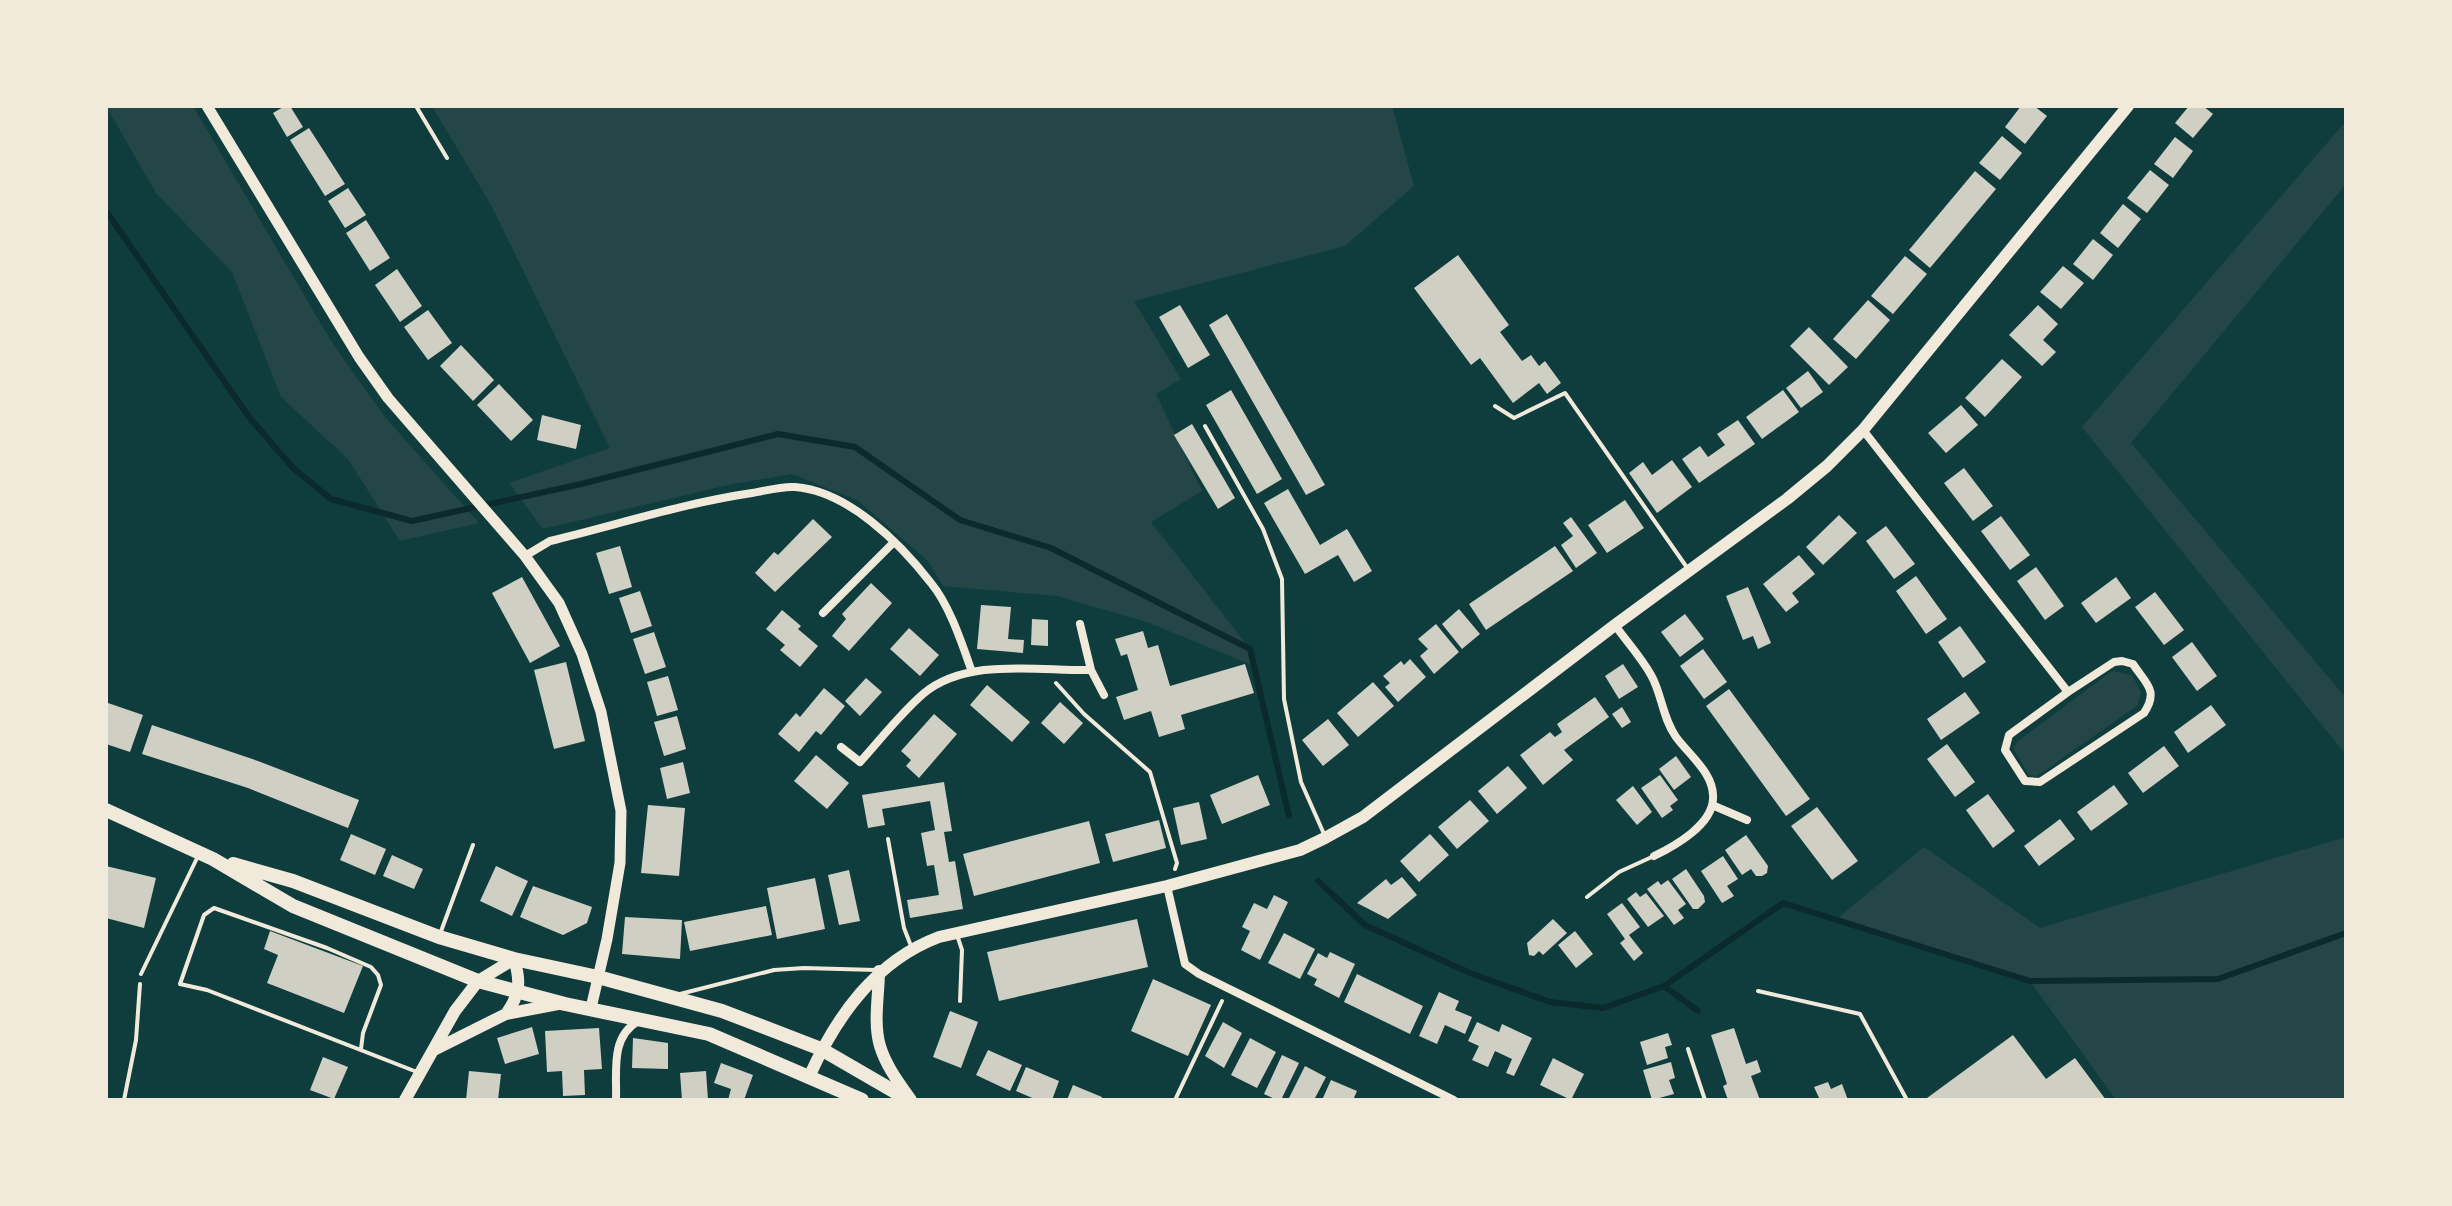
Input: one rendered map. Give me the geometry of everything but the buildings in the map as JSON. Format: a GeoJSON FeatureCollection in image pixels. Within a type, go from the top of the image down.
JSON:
{"type":"FeatureCollection","features":[{"type":"Feature","properties":{"kind":"highway"},"geometry":{"type":"LineString","coordinates":[[106,810],[206,855],[293,906],[478,981],[565,1004],[709,1034],[862,1100]]}},
{"type":"Feature","properties":{"kind":"highway"},"geometry":{"type":"LineString","coordinates":[[206,855],[293,881],[439,937],[722,1011],[821,1049],[910,1100]]}},
{"type":"Feature","properties":{"kind":"main road"},"geometry":{"type":"LineString","coordinates":[[809,1077],[821,1049],[843,1015],[879,971],[912,948],[956,933],[1167,886],[1300,850],[1363,817],[1827,466],[1863,430],[2128,106]]}},
{"type":"Feature","properties":{"kind":"main road"},"geometry":{"type":"LineString","coordinates":[[405,1100],[455,1011],[478,981],[514,959],[519,992],[506,1014]]}},
{"type":"Feature","properties":{"kind":"main road"},"geometry":{"type":"LineString","coordinates":[[879,971],[879,1045],[889,1068],[910,1100]]}},
{"type":"Feature","properties":{"kind":"main road"},"geometry":{"type":"LineString","coordinates":[[433,1050],[506,1014],[565,1004]]}},
{"type":"Feature","properties":{"kind":"street"},"geometry":{"type":"LineString","coordinates":[[207,106],[359,357],[388,398],[525,556],[559,603],[582,654],[601,712],[621,811],[620,863],[591,1008]]}},
{"type":"Feature","properties":{"kind":"street"},"geometry":{"type":"LineString","coordinates":[[1863,430],[2068,692]]}},
{"type":"Feature","properties":{"kind":"street"},"geometry":{"type":"LineString","coordinates":[[525,556],[550,541],[731,496],[794,487],[839,499],[870,520],[933,584],[972,672]]}},
{"type":"Feature","properties":{"kind":"street"},"geometry":{"type":"LineString","coordinates":[[823,613],[893,543]]}},
{"type":"Feature","properties":{"kind":"street"},"geometry":{"type":"LineString","coordinates":[[1080,624],[1091,670],[1104,695]]}},
{"type":"Feature","properties":{"kind":"street"},"geometry":{"type":"LineString","coordinates":[[1615,625],[1652,677],[1662,711],[1675,735],[1701,767],[1711,785],[1712,805],[1692,833],[1654,856]]}},
{"type":"Feature","properties":{"kind":"street"},"geometry":{"type":"LineString","coordinates":[[2122,661],[2133,664],[2152,693],[2152,700],[2144,713],[2040,782],[2025,781],[2005,750],[2009,735],[2068,692],[2114,662],[2122,661]]}},
{"type":"Feature","properties":{"kind":"street"},"geometry":{"type":"LineString","coordinates":[[841,747],[860,762],[924,693],[951,677],[1011,668],[1091,670]]}},
{"type":"Feature","properties":{"kind":"street"},"geometry":{"type":"LineString","coordinates":[[1712,805],[1747,820]]}},
{"type":"Feature","properties":{"kind":"street"},"geometry":{"type":"LineString","coordinates":[[1167,886],[1185,964],[1199,974],[1454,1100]]}},
{"type":"Feature","properties":{"kind":"street"},"geometry":{"type":"LineString","coordinates":[[616,1100],[617,1044],[627,1028],[642,1019]]}},
{"type":"Feature","properties":{"kind":"lane"},"geometry":{"type":"LineString","coordinates":[[416,106],[447,158]]}},
{"type":"Feature","properties":{"kind":"lane"},"geometry":{"type":"LineString","coordinates":[[1495,406],[1514,418],[1565,393],[1689,570]]}},
{"type":"Feature","properties":{"kind":"lane"},"geometry":{"type":"LineString","coordinates":[[1205,426],[1263,529],[1282,579],[1284,699],[1301,782],[1325,838]]}},
{"type":"Feature","properties":{"kind":"lane"},"geometry":{"type":"LineString","coordinates":[[888,839],[904,928],[912,948]]}},
{"type":"Feature","properties":{"kind":"lane"},"geometry":{"type":"LineString","coordinates":[[439,937],[473,845]]}},
{"type":"Feature","properties":{"kind":"lane"},"geometry":{"type":"LineString","coordinates":[[141,974],[206,855]]}},
{"type":"Feature","properties":{"kind":"lane"},"geometry":{"type":"LineString","coordinates":[[1587,897],[1619,872],[1654,856]]}},
{"type":"Feature","properties":{"kind":"lane"},"geometry":{"type":"LineString","coordinates":[[361,1049],[363,1033],[381,985],[371,967],[214,908],[204,915],[180,984],[207,990],[420,1073]]}},
{"type":"Feature","properties":{"kind":"lane"},"geometry":{"type":"LineString","coordinates":[[956,933],[962,950],[960,1001]]}},
{"type":"Feature","properties":{"kind":"lane"},"geometry":{"type":"LineString","coordinates":[[670,996],[774,970],[879,971]]}},
{"type":"Feature","properties":{"kind":"lane"},"geometry":{"type":"LineString","coordinates":[[1758,991],[1860,1014],[1907,1100]]}},
{"type":"Feature","properties":{"kind":"lane"},"geometry":{"type":"LineString","coordinates":[[1688,1049],[1705,1100]]}},
{"type":"Feature","properties":{"kind":"path"},"geometry":{"type":"LineString","coordinates":[[1048,671],[1061,692],[1150,772],[1177,863],[1167,886]]}},
{"type":"Feature","properties":{"kind":"path"},"geometry":{"type":"LineString","coordinates":[[124,1100],[136,1040],[141,974]]}},
{"type":"Feature","properties":{"kind":"path"},"geometry":{"type":"LineString","coordinates":[[1175,1100],[1228,988]]}},
{"type":"Feature","properties":{"kind":"shaded area"},"geometry":{"type":"Polygon","coordinates":[[[106,106],[193,106],[331,341],[385,417],[479,523],[400,541],[348,459],[281,397],[232,272],[156,193],[106,106]]]}},
{"type":"Feature","properties":{"kind":"shaded area"},"geometry":{"type":"Polygon","coordinates":[[[432,106],[1392,106],[1414,186],[1345,246],[1134,301],[1181,379],[1156,394],[1202,491],[1151,522],[1250,649],[1252,665],[1147,622],[1057,596],[943,586],[928,561],[857,500],[792,474],[728,485],[543,529],[509,483],[610,448],[491,205],[432,106]]]}},
{"type":"Feature","properties":{"kind":"shaded area"},"geometry":{"type":"Polygon","coordinates":[[[2346,121],[2346,184],[2131,443],[2346,698],[2346,755],[2082,427],[2346,121]]]}},
{"type":"Feature","properties":{"kind":"shaded area"},"geometry":{"type":"Polygon","coordinates":[[[2112,671],[2132,675],[2141,692],[2138,705],[2037,776],[2029,775],[2013,748],[2018,741],[2112,671]]]}},
{"type":"Feature","properties":{"kind":"shaded area"},"geometry":{"type":"Polygon","coordinates":[[[2346,837],[2346,1100],[2116,1100],[2030,981],[1839,917],[1924,847],[2040,928],[2346,837]]]}},
{"type":"Feature","properties":{"kind":"waterway"},"geometry":{"type":"LineString","coordinates":[[106,211],[249,417],[293,468],[331,499],[412,521],[581,484],[778,434],[855,447],[960,520],[1051,548],[1250,649],[1289,816]]}},
{"type":"Feature","properties":{"kind":"waterway"},"geometry":{"type":"LineString","coordinates":[[1318,881],[1365,925],[1470,973],[1550,1002],[1603,1008],[1664,986],[1698,1011]]}},
{"type":"Feature","properties":{"kind":"waterway"},"geometry":{"type":"LineString","coordinates":[[1664,986],[1783,903],[2030,981],[2218,979],[2346,933]]}}]}
